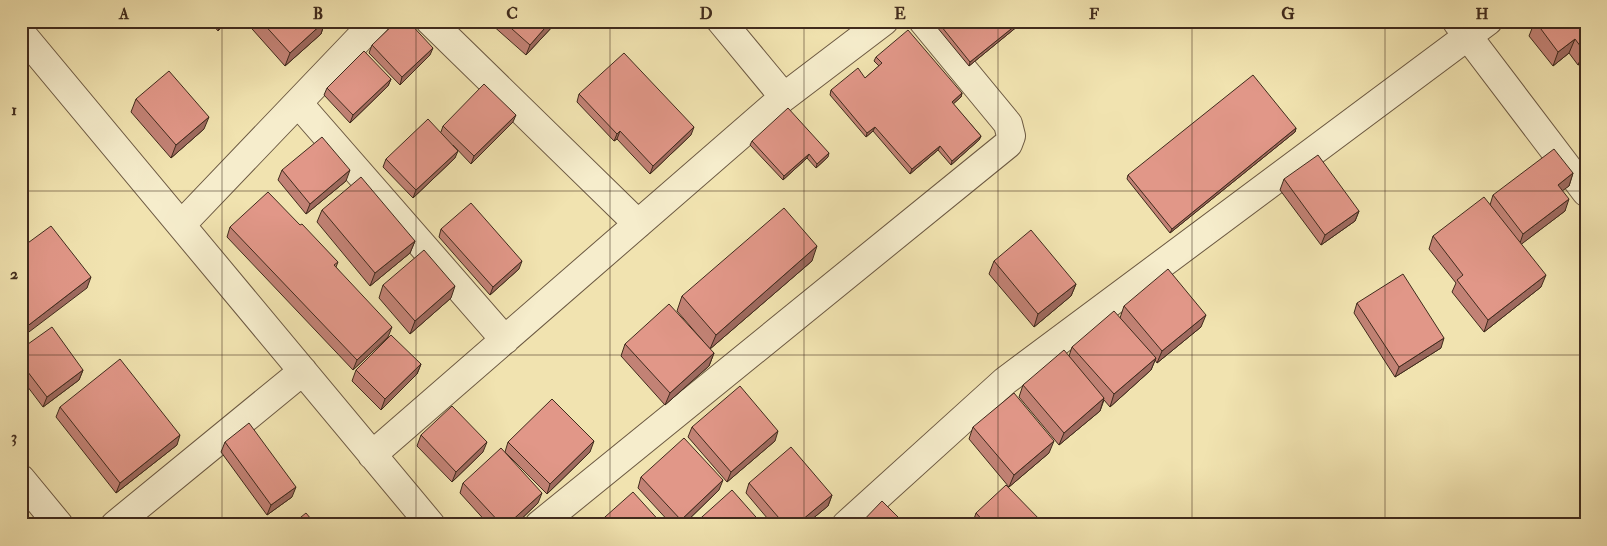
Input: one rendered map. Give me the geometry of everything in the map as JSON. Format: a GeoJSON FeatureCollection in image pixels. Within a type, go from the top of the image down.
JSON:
{"type":"FeatureCollection","features":[{"type":"Feature","properties":{"kind":"street"},"geometry":{"type":"LineString","coordinates":[[181,225],[376,21]]}},
{"type":"Feature","properties":{"kind":"street"},"geometry":{"type":"LineString","coordinates":[[430,21],[638,224]]}},
{"type":"Feature","properties":{"kind":"street"},"geometry":{"type":"LineString","coordinates":[[721,21],[784,97]]}},
{"type":"Feature","properties":{"kind":"street"},"geometry":{"type":"LineString","coordinates":[[372,455],[784,97],[884,21]]}},
{"type":"Feature","properties":{"kind":"street"},"geometry":{"type":"LineString","coordinates":[[538,525],[1008,144],[1011,136],[1008,124],[922,21]]}},
{"type":"Feature","properties":{"kind":"street"},"geometry":{"type":"LineString","coordinates":[[846,525],[1005,381],[1470,26],[1583,181]]}},
{"type":"Feature","properties":{"kind":"street"},"geometry":{"type":"LineString","coordinates":[[21,33],[431,525]]}},
{"type":"Feature","properties":{"kind":"street"},"geometry":{"type":"LineString","coordinates":[[298,103],[505,340]]}},
{"type":"Feature","properties":{"kind":"street"},"geometry":{"type":"LineString","coordinates":[[115,525],[303,371]]}},
{"type":"Feature","properties":{"kind":"street"},"geometry":{"type":"LineString","coordinates":[[21,479],[59,525]]}},
{"type":"Feature","properties":{"kind":"building"},"geometry":{"type":"Polygon","coordinates":[[[261,21],[325,21],[290,53],[261,21]]]}},
{"type":"Feature","properties":{"kind":"building"},"geometry":{"type":"Polygon","coordinates":[[[397,21],[408,21],[433,48],[402,77],[372,45],[397,21]]]}},
{"type":"Feature","properties":{"kind":"building"},"geometry":{"type":"Polygon","coordinates":[[[503,21],[551,21],[530,45],[503,21]]]}},
{"type":"Feature","properties":{"kind":"building"},"geometry":{"type":"Polygon","coordinates":[[[937,21],[1021,21],[970,62],[937,21]]]}},
{"type":"Feature","properties":{"kind":"building"},"geometry":{"type":"Polygon","coordinates":[[[1535,21],[1586,21],[1586,49],[1584,51],[1575,39],[1558,52],[1535,21]]]}},
{"type":"Feature","properties":{"kind":"building"},"geometry":{"type":"Polygon","coordinates":[[[908,30],[962,93],[952,102],[981,136],[952,161],[940,146],[912,169],[875,127],[867,133],[831,90],[858,68],[865,78],[882,63],[876,57],[908,30]]]}},
{"type":"Feature","properties":{"kind":"building"},"geometry":{"type":"Polygon","coordinates":[[[364,51],[391,79],[353,115],[327,88],[364,51]]]}},
{"type":"Feature","properties":{"kind":"building"},"geometry":{"type":"Polygon","coordinates":[[[624,53],[694,127],[653,166],[620,131],[617,134],[579,94],[624,53]]]}},
{"type":"Feature","properties":{"kind":"building"},"geometry":{"type":"Polygon","coordinates":[[[169,71],[209,117],[176,145],[136,99],[169,71]]]}},
{"type":"Feature","properties":{"kind":"building"},"geometry":{"type":"Polygon","coordinates":[[[1253,75],[1296,128],[1172,229],[1128,175],[1253,75]]]}},
{"type":"Feature","properties":{"kind":"building"},"geometry":{"type":"Polygon","coordinates":[[[484,84],[516,115],[474,156],[443,126],[484,84]]]}},
{"type":"Feature","properties":{"kind":"building"},"geometry":{"type":"Polygon","coordinates":[[[788,108],[829,153],[817,164],[809,154],[784,176],[752,141],[788,108]]]}},
{"type":"Feature","properties":{"kind":"building"},"geometry":{"type":"Polygon","coordinates":[[[428,119],[458,151],[416,190],[386,159],[428,119]]]}},
{"type":"Feature","properties":{"kind":"building"},"geometry":{"type":"Polygon","coordinates":[[[322,137],[350,170],[310,204],[282,170],[322,137]]]}},
{"type":"Feature","properties":{"kind":"building"},"geometry":{"type":"Polygon","coordinates":[[[1554,149],[1573,173],[1558,185],[1569,199],[1523,234],[1493,195],[1554,149]]]}},
{"type":"Feature","properties":{"kind":"building"},"geometry":{"type":"Polygon","coordinates":[[[1318,155],[1359,211],[1325,235],[1284,179],[1318,155]]]}},
{"type":"Feature","properties":{"kind":"building"},"geometry":{"type":"Polygon","coordinates":[[[361,177],[415,241],[375,273],[322,210],[361,177]]]}},
{"type":"Feature","properties":{"kind":"building"},"geometry":{"type":"Polygon","coordinates":[[[268,192],[338,262],[334,265],[392,327],[357,360],[230,227],[268,192]]]}},
{"type":"Feature","properties":{"kind":"building"},"geometry":{"type":"Polygon","coordinates":[[[1484,197],[1546,275],[1488,320],[1457,280],[1463,275],[1433,236],[1484,197]]]}},
{"type":"Feature","properties":{"kind":"building"},"geometry":{"type":"Polygon","coordinates":[[[471,203],[522,261],[493,287],[441,229],[471,203]]]}},
{"type":"Feature","properties":{"kind":"building"},"geometry":{"type":"Polygon","coordinates":[[[784,208],[817,246],[716,335],[682,296],[784,208]]]}},
{"type":"Feature","properties":{"kind":"building"},"geometry":{"type":"Polygon","coordinates":[[[51,226],[91,277],[21,331],[21,248],[51,226]]]}},
{"type":"Feature","properties":{"kind":"building"},"geometry":{"type":"Polygon","coordinates":[[[1031,230],[1076,284],[1038,314],[994,261],[1031,230]]]}},
{"type":"Feature","properties":{"kind":"building"},"geometry":{"type":"Polygon","coordinates":[[[424,250],[455,286],[415,321],[383,285],[424,250]]]}},
{"type":"Feature","properties":{"kind":"building"},"geometry":{"type":"Polygon","coordinates":[[[1168,269],[1206,315],[1162,351],[1124,306],[1168,269]]]}},
{"type":"Feature","properties":{"kind":"building"},"geometry":{"type":"Polygon","coordinates":[[[1403,274],[1444,338],[1399,367],[1357,303],[1403,274]]]}},
{"type":"Feature","properties":{"kind":"building"},"geometry":{"type":"Polygon","coordinates":[[[669,304],[714,353],[670,393],[625,344],[669,304]]]}},
{"type":"Feature","properties":{"kind":"building"},"geometry":{"type":"Polygon","coordinates":[[[1114,311],[1156,358],[1114,394],[1072,347],[1114,311]]]}},
{"type":"Feature","properties":{"kind":"building"},"geometry":{"type":"Polygon","coordinates":[[[52,327],[83,370],[47,397],[21,363],[21,349],[52,327]]]}},
{"type":"Feature","properties":{"kind":"building"},"geometry":{"type":"Polygon","coordinates":[[[391,335],[421,364],[385,399],[356,370],[391,335]]]}},
{"type":"Feature","properties":{"kind":"building"},"geometry":{"type":"Polygon","coordinates":[[[1064,350],[1104,398],[1064,433],[1023,385],[1064,350]]]}},
{"type":"Feature","properties":{"kind":"building"},"geometry":{"type":"Polygon","coordinates":[[[120,359],[180,435],[120,483],[60,407],[120,359]]]}},
{"type":"Feature","properties":{"kind":"building"},"geometry":{"type":"Polygon","coordinates":[[[740,386],[778,431],[731,472],[692,427],[740,386]]]}},
{"type":"Feature","properties":{"kind":"building"},"geometry":{"type":"Polygon","coordinates":[[[1014,393],[1054,441],[1014,475],[973,427],[1014,393]]]}},
{"type":"Feature","properties":{"kind":"building"},"geometry":{"type":"Polygon","coordinates":[[[552,399],[594,441],[550,484],[508,442],[552,399]]]}},
{"type":"Feature","properties":{"kind":"building"},"geometry":{"type":"Polygon","coordinates":[[[452,406],[487,442],[456,472],[421,435],[452,406]]]}},
{"type":"Feature","properties":{"kind":"building"},"geometry":{"type":"Polygon","coordinates":[[[249,423],[296,487],[271,505],[225,442],[249,423]]]}},
{"type":"Feature","properties":{"kind":"building"},"geometry":{"type":"Polygon","coordinates":[[[684,438],[723,480],[681,520],[641,477],[684,438]]]}},
{"type":"Feature","properties":{"kind":"building"},"geometry":{"type":"Polygon","coordinates":[[[791,447],[832,495],[796,525],[785,525],[749,483],[791,447]]]}},
{"type":"Feature","properties":{"kind":"building"},"geometry":{"type":"Polygon","coordinates":[[[501,448],[542,493],[507,525],[502,525],[463,483],[501,448]]]}},
{"type":"Feature","properties":{"kind":"building"},"geometry":{"type":"Polygon","coordinates":[[[1006,485],[1043,523],[1040,525],[987,525],[976,513],[1006,485]]]}},
{"type":"Feature","properties":{"kind":"building"},"geometry":{"type":"Polygon","coordinates":[[[732,490],[763,525],[693,525],[732,490]]]}},
{"type":"Feature","properties":{"kind":"building"},"geometry":{"type":"Polygon","coordinates":[[[633,492],[663,525],[596,525],[633,492]]]}},
{"type":"Feature","properties":{"kind":"building"},"geometry":{"type":"Polygon","coordinates":[[[882,501],[906,525],[859,525],[882,501]]]}},
{"type":"Feature","properties":{"kind":"building"},"geometry":{"type":"Polygon","coordinates":[[[306,513],[316,525],[291,525],[306,513]]]}}]}
